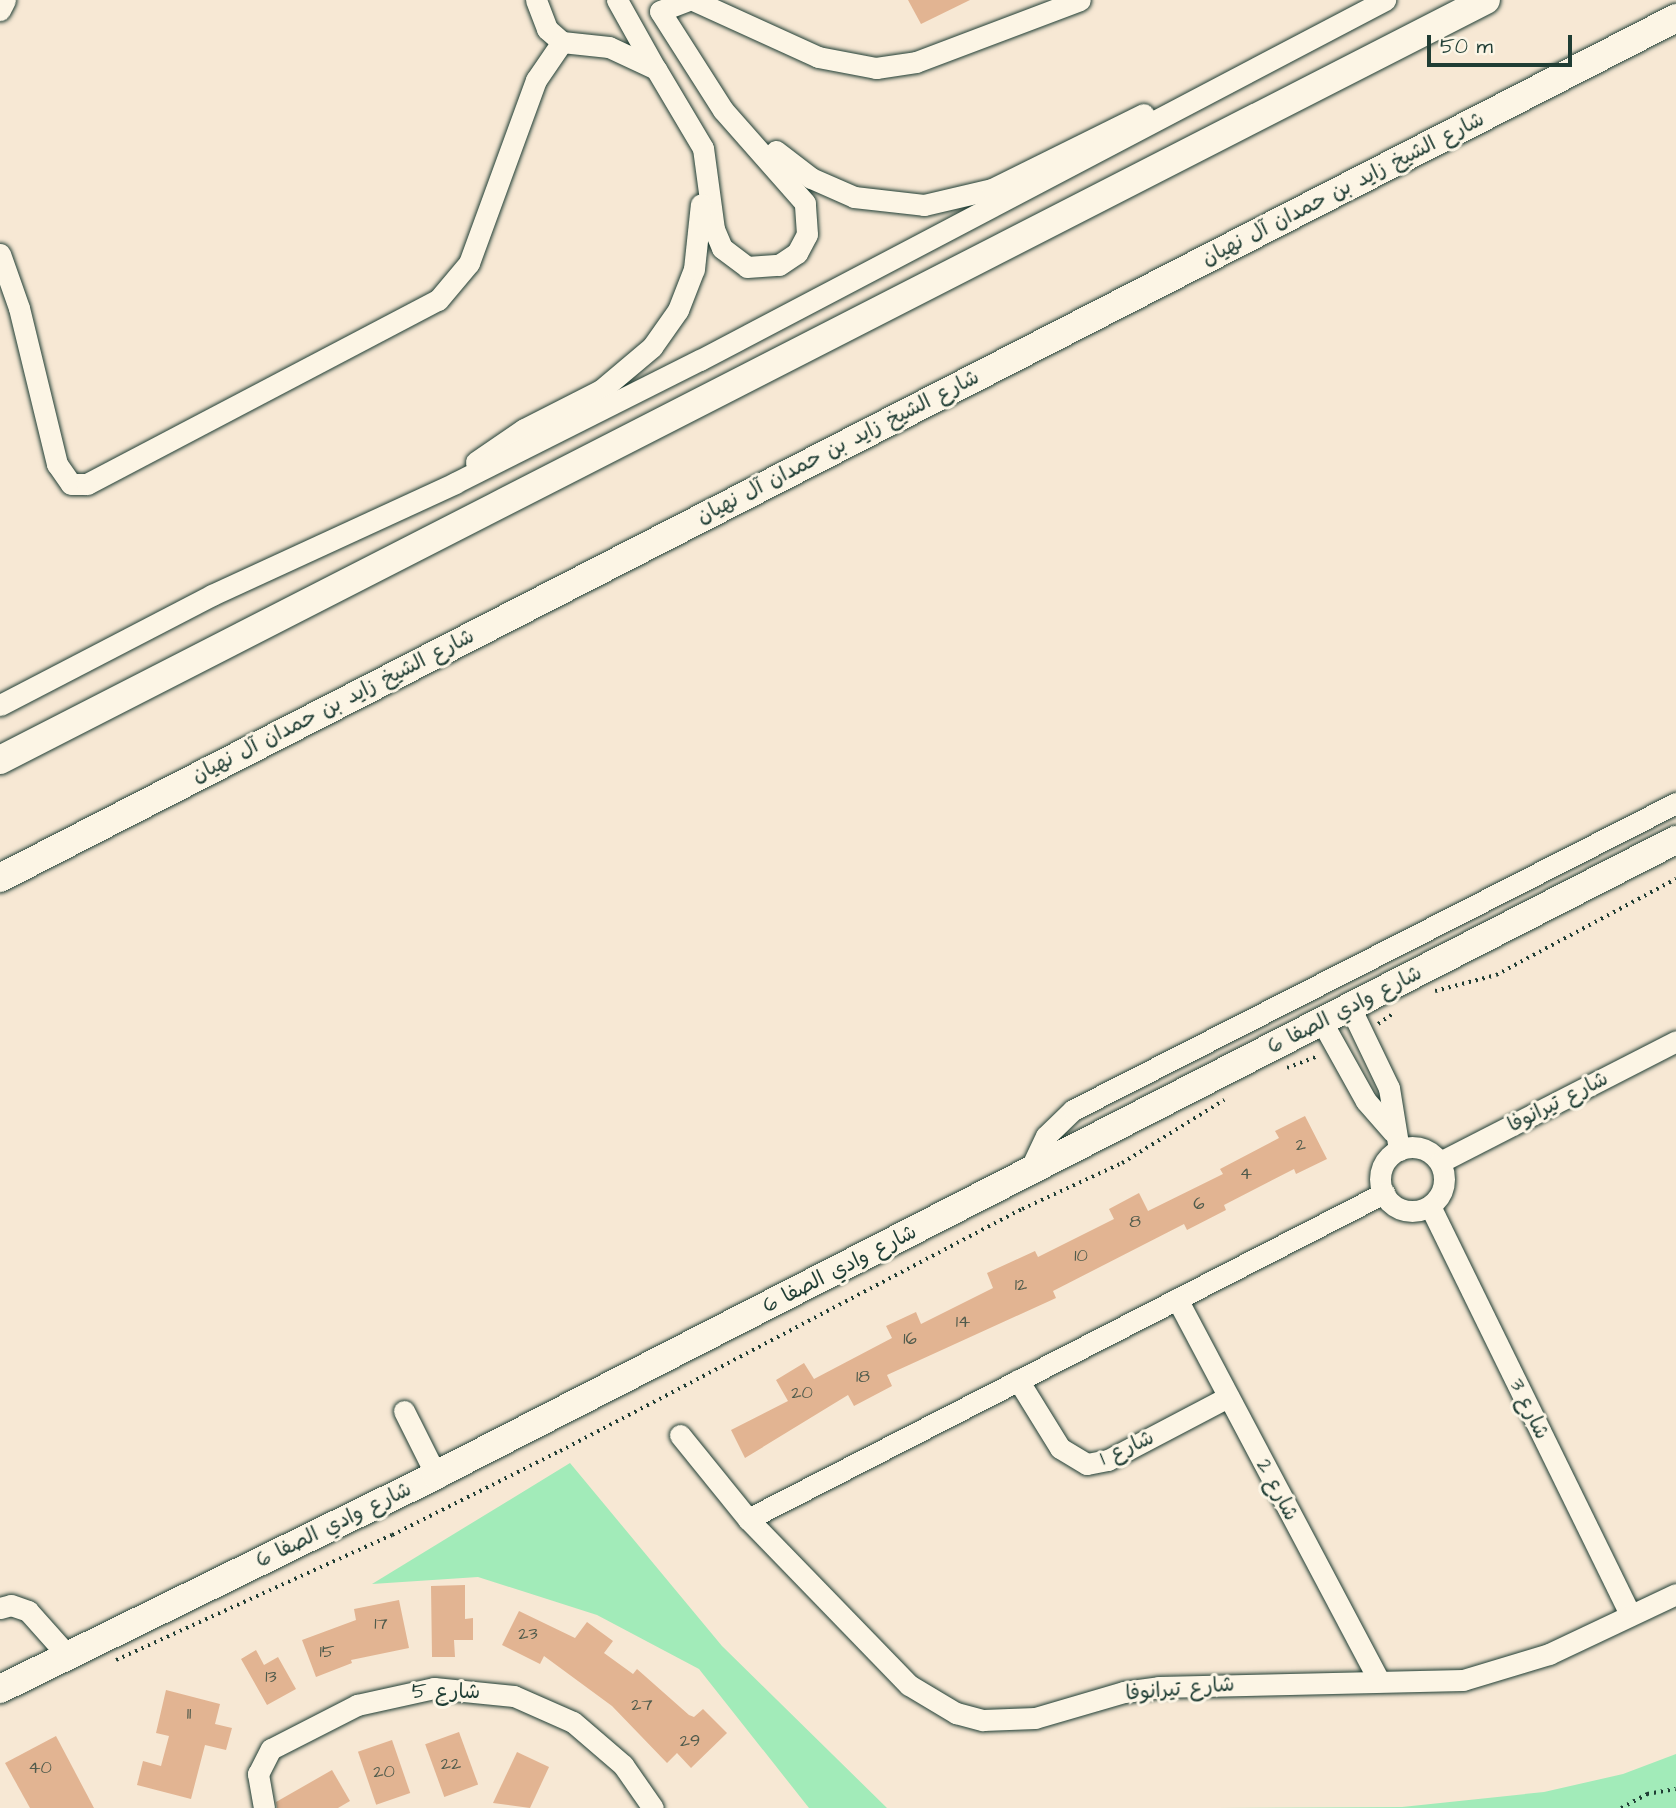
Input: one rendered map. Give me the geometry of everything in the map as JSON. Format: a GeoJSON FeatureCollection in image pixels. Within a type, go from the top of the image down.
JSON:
{"type":"FeatureCollection","features":[{"type":"Feature","properties":{"kind":"main road"},"geometry":{"type":"LineString","coordinates":[[0,760],[1486,0]]}},
{"type":"Feature","properties":{"kind":"main road","name":"شارع الشيخ زايد بن حمدان آل نهيان"},"geometry":{"type":"LineString","coordinates":[[0,878],[1676,18]]}},
{"type":"Feature","properties":{"kind":"main road","name":"شارع وادي الصفا 6"},"geometry":{"type":"LineString","coordinates":[[0,1689],[436,1475],[1676,840]]}},
{"type":"Feature","properties":{"kind":"street"},"geometry":{"type":"LineString","coordinates":[[0,10],[5,0]]}},
{"type":"Feature","properties":{"kind":"street"},"geometry":{"type":"LineString","coordinates":[[455,483],[499,444],[620,377],[652,347],[678,310],[697,251],[700,185],[688,143],[656,69],[618,50],[562,42],[547,29],[536,0]]}},
{"type":"Feature","properties":{"kind":"street"},"geometry":{"type":"LineString","coordinates":[[617,0],[703,148],[714,229],[722,248],[737,262],[758,269],[789,260],[807,234],[805,203],[723,110],[657,5]]}},
{"type":"Feature","properties":{"kind":"street"},"geometry":{"type":"LineString","coordinates":[[657,5],[690,0],[818,57],[876,68],[916,62],[1080,0]]}},
{"type":"Feature","properties":{"kind":"street"},"geometry":{"type":"LineString","coordinates":[[0,705],[212,595],[455,483],[700,360],[1385,0]]}},
{"type":"Feature","properties":{"kind":"street"},"geometry":{"type":"LineString","coordinates":[[657,5],[774,150],[811,178],[877,202],[924,205],[970,197],[1122,123],[1219,89]]}},
{"type":"Feature","properties":{"kind":"street"},"geometry":{"type":"LineString","coordinates":[[0,254],[19,308],[57,464],[71,484],[86,484],[438,300],[469,263],[536,80],[562,42]]}},
{"type":"Feature","properties":{"kind":"street"},"geometry":{"type":"LineString","coordinates":[[1028,1174],[1046,1136],[1073,1110],[1676,803]]}},
{"type":"Feature","properties":{"kind":"street"},"geometry":{"type":"LineString","coordinates":[[1322,1022],[1392,1135],[1422,1148],[1440,1162],[1444,1186],[1430,1206],[1404,1210],[1384,1193],[1381,1173],[1392,1135],[1388,1088],[1350,1007]]}},
{"type":"Feature","properties":{"kind":"street"},"geometry":{"type":"LineString","coordinates":[[1340,1054],[1367,1040]]}},
{"type":"Feature","properties":{"kind":"street","name":"شارع تيرانوفا"},"geometry":{"type":"LineString","coordinates":[[1440,1162],[1676,1041]]}},
{"type":"Feature","properties":{"kind":"street"},"geometry":{"type":"LineString","coordinates":[[748,1519],[1384,1193]]}},
{"type":"Feature","properties":{"kind":"street","name":"شارع 3"},"geometry":{"type":"LineString","coordinates":[[1430,1206],[1629,1613]]}},
{"type":"Feature","properties":{"kind":"street","name":"شارع 2"},"geometry":{"type":"LineString","coordinates":[[1177,1299],[1379,1681]]}},
{"type":"Feature","properties":{"kind":"street","name":"شارع 1"},"geometry":{"type":"LineString","coordinates":[[1018,1380],[1060,1448],[1087,1464],[1108,1460],[1228,1397]]}},
{"type":"Feature","properties":{"kind":"street"},"geometry":{"type":"LineString","coordinates":[[404,1411],[436,1475]]}},
{"type":"Feature","properties":{"kind":"street","name":"شارع تيرانوفا"},"geometry":{"type":"LineString","coordinates":[[681,1435],[748,1519],[909,1685],[956,1713],[983,1720],[1035,1718],[1124,1692],[1159,1687],[1451,1681],[1507,1669],[1559,1650],[1629,1613],[1676,1594]]}},
{"type":"Feature","properties":{"kind":"street"},"geometry":{"type":"LineString","coordinates":[[0,1608],[11,1605],[28,1611],[69,1657]]}},
{"type":"Feature","properties":{"kind":"street","name":"شارع 5"},"geometry":{"type":"LineString","coordinates":[[264,1808],[258,1774],[271,1749],[357,1705],[434,1688],[514,1696],[573,1722],[623,1765],[653,1808]]}},
{"type":"Feature","properties":{"kind":"path"},"geometry":{"type":"LineString","coordinates":[[1423,996],[1507,970],[1578,928],[1676,879]]}},
{"type":"Feature","properties":{"kind":"path"},"geometry":{"type":"LineString","coordinates":[[1367,1040],[1400,1009]]}},
{"type":"Feature","properties":{"kind":"path"},"geometry":{"type":"LineString","coordinates":[[1277,1073],[1340,1054]]}},
{"type":"Feature","properties":{"kind":"path"},"geometry":{"type":"LineString","coordinates":[[109,1664],[391,1535],[560,1451],[1022,1209],[1130,1159],[1234,1095]]}},
{"type":"Feature","properties":{"kind":"path"},"geometry":{"type":"LineString","coordinates":[[1621,1808],[1647,1794],[1676,1789]]}},
{"type":"Feature","properties":{"kind":"green space"},"geometry":{"type":"Polygon","coordinates":[[[570,1463],[722,1646],[887,1808],[809,1808],[699,1669],[597,1615],[478,1577],[372,1584],[570,1463]]]}},
{"type":"Feature","properties":{"kind":"green space"},"geometry":{"type":"Polygon","coordinates":[[[1676,1754],[1676,1808],[1215,1808],[1402,1807],[1544,1792],[1623,1774],[1676,1754]]]}},
{"type":"Feature","properties":{"kind":"building"},"geometry":{"type":"Polygon","coordinates":[[[908,0],[970,0],[921,24],[908,0]]]}},
{"type":"Feature","properties":{"kind":"building"},"geometry":{"type":"Polygon","coordinates":[[[1305,1116],[1327,1159],[1296,1174],[1294,1169],[1224,1205],[1226,1210],[1187,1230],[1184,1224],[1053,1291],[1056,1298],[887,1375],[892,1386],[854,1406],[848,1395],[745,1458],[731,1430],[788,1401],[776,1380],[804,1363],[814,1379],[892,1338],[886,1326],[916,1312],[921,1324],[993,1288],[987,1273],[1035,1251],[1038,1257],[1114,1219],[1109,1209],[1139,1193],[1148,1211],[1223,1174],[1220,1169],[1279,1138],[1275,1131],[1305,1116]]]}},
{"type":"Feature","properties":{"kind":"building"},"geometry":{"type":"Polygon","coordinates":[[[465,1585],[465,1619],[473,1618],[473,1640],[454,1640],[455,1657],[432,1657],[431,1586],[465,1585]]]}},
{"type":"Feature","properties":{"kind":"building"},"geometry":{"type":"Polygon","coordinates":[[[399,1600],[409,1648],[351,1660],[352,1663],[316,1677],[302,1640],[356,1620],[354,1609],[399,1600]]]}},
{"type":"Feature","properties":{"kind":"building"},"geometry":{"type":"Polygon","coordinates":[[[519,1611],[575,1638],[587,1622],[613,1641],[604,1653],[633,1674],[637,1669],[689,1715],[694,1717],[703,1709],[727,1733],[691,1768],[677,1753],[667,1763],[612,1706],[544,1656],[540,1664],[502,1645],[519,1611]]]}},
{"type":"Feature","properties":{"kind":"building"},"geometry":{"type":"Polygon","coordinates":[[[256,1650],[264,1665],[278,1657],[296,1689],[267,1705],[241,1659],[256,1650]]]}},
{"type":"Feature","properties":{"kind":"building"},"geometry":{"type":"Polygon","coordinates":[[[166,1690],[220,1704],[215,1724],[232,1728],[226,1750],[205,1745],[191,1799],[137,1785],[143,1761],[161,1766],[169,1736],[156,1733],[166,1690]]]}},
{"type":"Feature","properties":{"kind":"building"},"geometry":{"type":"Polygon","coordinates":[[[459,1732],[478,1785],[444,1797],[425,1744],[459,1732]]]}},
{"type":"Feature","properties":{"kind":"building"},"geometry":{"type":"Polygon","coordinates":[[[56,1736],[94,1808],[30,1808],[5,1763],[56,1736]]]}},
{"type":"Feature","properties":{"kind":"building"},"geometry":{"type":"Polygon","coordinates":[[[392,1740],[410,1793],[376,1805],[358,1752],[392,1740]]]}},
{"type":"Feature","properties":{"kind":"building"},"geometry":{"type":"Polygon","coordinates":[[[517,1752],[549,1767],[530,1808],[493,1803],[517,1752]]]}},
{"type":"Feature","properties":{"kind":"building"},"geometry":{"type":"Polygon","coordinates":[[[332,1770],[350,1801],[338,1808],[277,1808],[276,1802],[332,1770]]]}}]}
